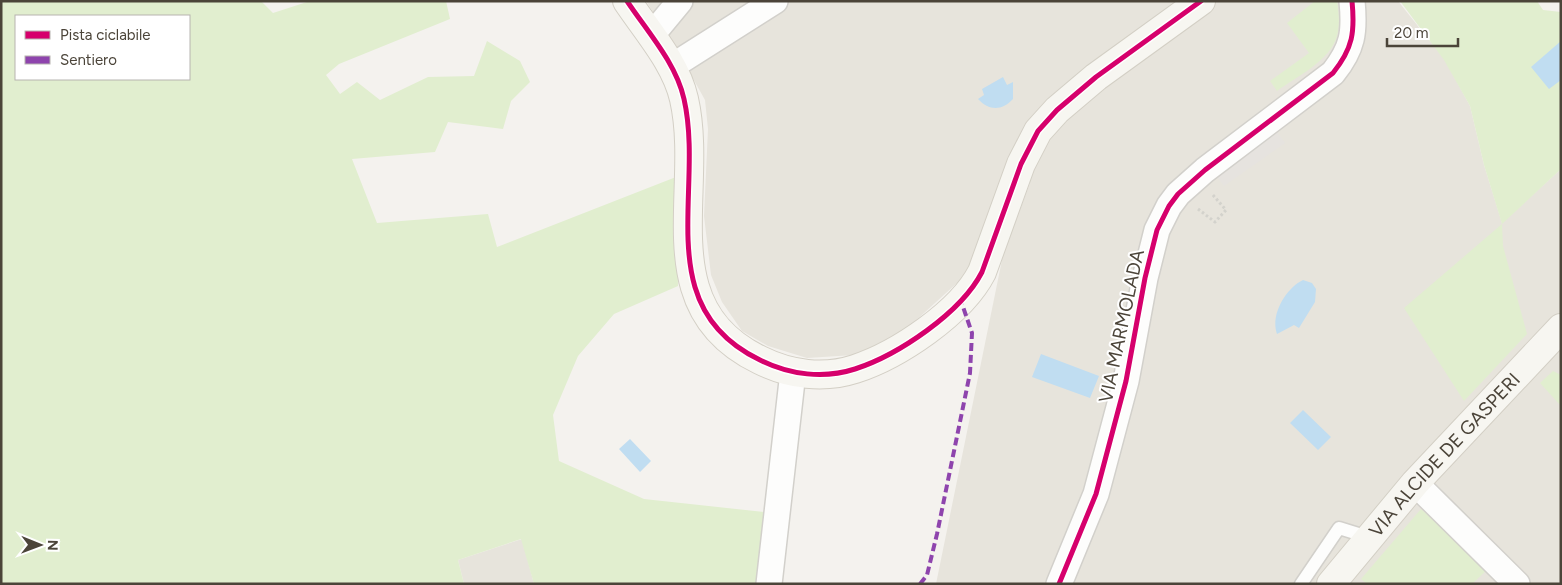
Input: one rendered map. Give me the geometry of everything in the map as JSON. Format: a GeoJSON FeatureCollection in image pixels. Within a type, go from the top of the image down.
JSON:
{"type":"FeatureCollection","features":[{"type":"Feature","properties":{"kind":"street"},"geometry":{"type":"LineString","coordinates":[[627,1],[671,67],[681,90],[686,111],[689,260],[695,292],[708,315],[733,343],[751,356],[793,372],[828,374],[851,370],[874,362],[914,338],[961,301],[982,272],[1023,157],[1038,131],[1057,110],[1096,77],[1201,1]]}},
{"type":"Feature","properties":{"kind":"street"},"geometry":{"type":"LineString","coordinates":[[651,36],[680,1]]}},
{"type":"Feature","properties":{"kind":"street"},"geometry":{"type":"LineString","coordinates":[[671,67],[774,1]]}},
{"type":"Feature","properties":{"kind":"street","name":"VIA MARMOLADA"},"geometry":{"type":"LineString","coordinates":[[1059,584],[1096,494],[1126,381],[1154,240],[1169,206],[1178,194],[1205,170],[1333,73],[1348,52],[1353,34],[1352,1]]}},
{"type":"Feature","properties":{"kind":"street","name":"VIA ALCIDE DE GASPERI"},"geometry":{"type":"LineString","coordinates":[[1331,584],[1414,483],[1556,341]]}},
{"type":"Feature","properties":{"kind":"street"},"geometry":{"type":"LineString","coordinates":[[770,584],[793,372]]}},
{"type":"Feature","properties":{"kind":"street"},"geometry":{"type":"LineString","coordinates":[[1414,483],[1517,584]]}},
{"type":"Feature","properties":{"kind":"lane"},"geometry":{"type":"LineString","coordinates":[[1301,584],[1339,528],[1368,537]]}},
{"type":"Feature","properties":{"kind":"path"},"geometry":{"type":"LineString","coordinates":[[1197,208],[1215,222],[1226,210],[1208,190]]}},
{"type":"Feature","properties":{"kind":"shaded area"},"geometry":{"type":"Polygon","coordinates":[[[646,1],[1398,1],[1445,60],[1470,106],[1484,165],[1502,223],[1561,169],[1561,584],[936,584],[1003,255],[1030,183],[1004,178],[968,273],[902,333],[854,355],[807,358],[768,346],[742,331],[722,302],[711,275],[704,216],[708,129],[705,100],[676,48],[646,1]]]}},
{"type":"Feature","properties":{"kind":"shaded area"},"geometry":{"type":"Polygon","coordinates":[[[1274,128],[1285,143],[1224,186],[1213,172],[1274,128]]]}},
{"type":"Feature","properties":{"kind":"shaded area"},"geometry":{"type":"Polygon","coordinates":[[[522,539],[534,584],[464,584],[458,560],[522,539]]]}},
{"type":"Feature","properties":{"kind":"green space"},"geometry":{"type":"Polygon","coordinates":[[[1,1],[261,1],[273,13],[310,1],[446,1],[450,19],[339,64],[326,75],[340,94],[357,82],[380,100],[428,77],[474,76],[487,41],[520,61],[530,82],[511,101],[503,129],[448,122],[435,152],[352,159],[377,223],[488,214],[497,247],[676,177],[678,286],[614,314],[578,356],[553,415],[559,461],[644,499],[773,513],[766,584],[534,584],[521,539],[458,560],[464,584],[1,584],[1,1]]]}},
{"type":"Feature","properties":{"kind":"green space"},"geometry":{"type":"Polygon","coordinates":[[[1315,1],[1337,1],[1339,28],[1337,36],[1333,45],[1320,61],[1277,91],[1270,81],[1309,53],[1287,23],[1315,1]]]}},
{"type":"Feature","properties":{"kind":"green space"},"geometry":{"type":"Polygon","coordinates":[[[1400,1],[1537,1],[1543,10],[1561,12],[1561,169],[1502,224],[1484,165],[1470,106],[1444,60],[1400,1]]]}},
{"type":"Feature","properties":{"kind":"green space"},"geometry":{"type":"Polygon","coordinates":[[[1502,224],[1503,246],[1527,334],[1464,401],[1404,308],[1502,224]]]}},
{"type":"Feature","properties":{"kind":"green space"},"geometry":{"type":"Polygon","coordinates":[[[1553,371],[1561,375],[1561,406],[1540,383],[1553,371]]]}},
{"type":"Feature","properties":{"kind":"green space"},"geometry":{"type":"Polygon","coordinates":[[[1421,509],[1488,569],[1472,584],[1367,584],[1361,579],[1421,509]]]}},
{"type":"Feature","properties":{"kind":"water"},"geometry":{"type":"Polygon","coordinates":[[[1561,41],[1561,80],[1549,89],[1531,67],[1561,41]]]}},
{"type":"Feature","properties":{"kind":"water"},"geometry":{"type":"Polygon","coordinates":[[[1003,77],[1007,85],[1013,82],[1013,99],[1004,106],[996,108],[982,103],[978,99],[984,95],[982,89],[1003,77]]]}},
{"type":"Feature","properties":{"kind":"water"},"geometry":{"type":"Polygon","coordinates":[[[1303,280],[1312,283],[1316,289],[1315,302],[1299,328],[1294,325],[1277,334],[1275,327],[1276,319],[1281,303],[1291,289],[1303,280]]]}},
{"type":"Feature","properties":{"kind":"water"},"geometry":{"type":"Polygon","coordinates":[[[1041,354],[1099,376],[1090,398],[1032,377],[1041,354]]]}},
{"type":"Feature","properties":{"kind":"water"},"geometry":{"type":"Polygon","coordinates":[[[1303,410],[1331,437],[1318,450],[1290,423],[1303,410]]]}},
{"type":"Feature","properties":{"kind":"water"},"geometry":{"type":"Polygon","coordinates":[[[630,439],[651,461],[640,472],[619,449],[630,439]]]}},
{"type":"Feature","properties":{"kind":"marked path"},"geometry":{"type":"LineString","coordinates":[[920,584],[927,575],[937,534],[970,373],[972,333],[961,301]]}},
{"type":"Feature","properties":{"kind":"cycle path"},"geometry":{"type":"LineString","coordinates":[[627,1],[668,60],[675,73],[684,99],[689,134],[688,244],[693,278],[704,310],[726,337],[760,360],[783,369],[819,375],[855,369],[890,354],[927,331],[944,317],[972,287],[982,272],[1021,164],[1038,131],[1057,110],[1096,77],[1201,1]]}},
{"type":"Feature","properties":{"kind":"cycle path"},"geometry":{"type":"LineString","coordinates":[[1059,584],[1096,494],[1126,381],[1145,278],[1157,230],[1169,206],[1178,194],[1205,170],[1333,73],[1349,47],[1353,31],[1352,1]]}}]}
